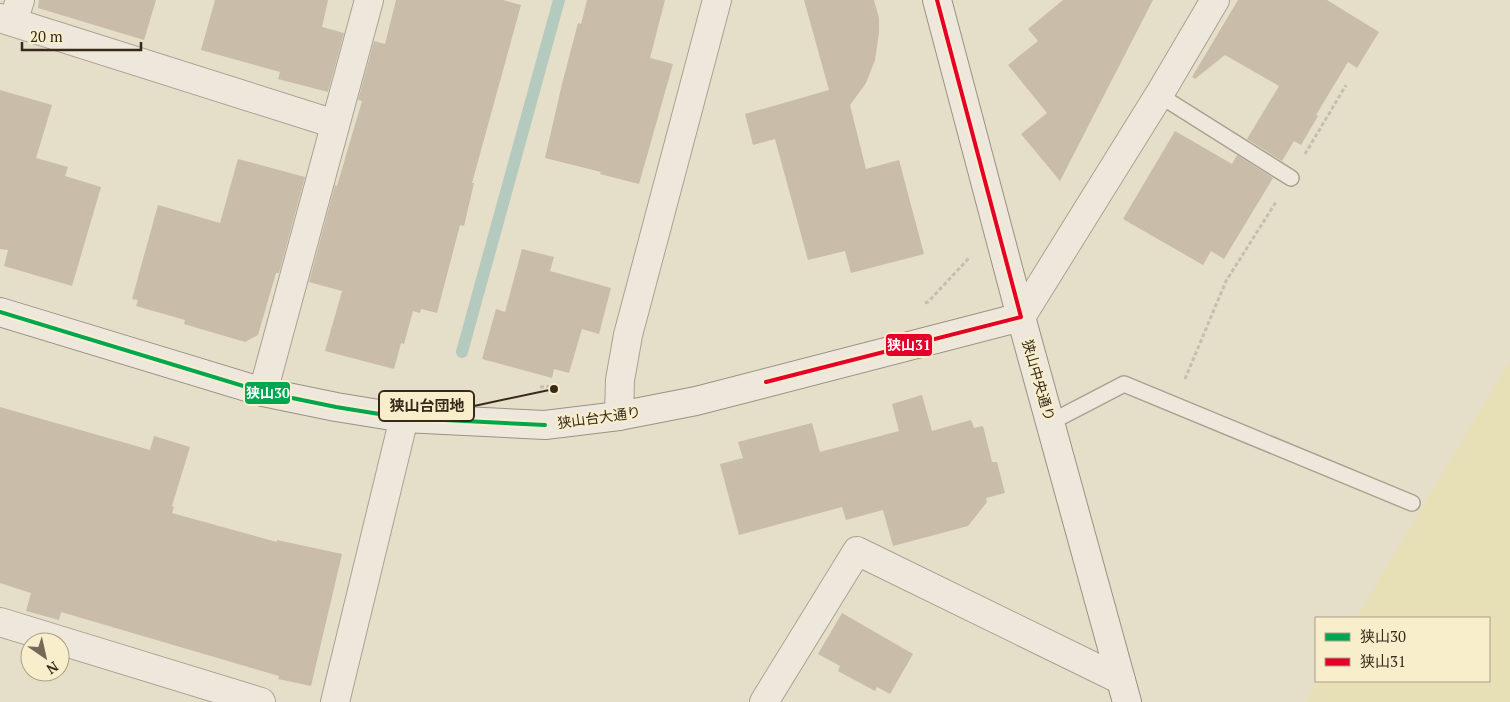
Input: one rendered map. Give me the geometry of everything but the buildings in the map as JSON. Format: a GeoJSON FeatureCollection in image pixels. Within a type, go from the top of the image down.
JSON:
{"type":"FeatureCollection","features":[{"type":"Feature","properties":{"kind":"street"},"geometry":{"type":"LineString","coordinates":[[263,392],[369,0]]}},
{"type":"Feature","properties":{"kind":"street"},"geometry":{"type":"LineString","coordinates":[[619,416],[620,380],[628,336],[717,0]]}},
{"type":"Feature","properties":{"kind":"street","name":"狭山中央通り"},"geometry":{"type":"LineString","coordinates":[[937,0],[1021,317],[1124,691]]}},
{"type":"Feature","properties":{"kind":"street"},"geometry":{"type":"LineString","coordinates":[[1021,317],[1159,95],[1215,0]]}},
{"type":"Feature","properties":{"kind":"street"},"geometry":{"type":"LineString","coordinates":[[11,13],[335,124]]}},
{"type":"Feature","properties":{"kind":"street","name":"狭山台大通り"},"geometry":{"type":"LineString","coordinates":[[0,312],[263,392],[336,407],[404,418],[545,425],[619,416],[696,401],[1021,317]]}},
{"type":"Feature","properties":{"kind":"street"},"geometry":{"type":"LineString","coordinates":[[335,702],[404,418]]}},
{"type":"Feature","properties":{"kind":"street"},"geometry":{"type":"LineString","coordinates":[[764,702],[857,551],[1124,691]]}},
{"type":"Feature","properties":{"kind":"street"},"geometry":{"type":"LineString","coordinates":[[0,622],[261,702]]}},
{"type":"Feature","properties":{"kind":"lane"},"geometry":{"type":"LineString","coordinates":[[1159,95],[1291,178]]}},
{"type":"Feature","properties":{"kind":"lane"},"geometry":{"type":"LineString","coordinates":[[1050,422],[1124,384],[1412,503]]}},
{"type":"Feature","properties":{"kind":"path"},"geometry":{"type":"LineString","coordinates":[[1175,405],[1226,282],[1346,85]]}},
{"type":"Feature","properties":{"kind":"path"},"geometry":{"type":"LineString","coordinates":[[918,305],[928,302],[971,256]]}},
{"type":"Feature","properties":{"kind":"path"},"geometry":{"type":"LineString","coordinates":[[534,388],[563,385]]}},
{"type":"Feature","properties":{"kind":"shaded area"},"geometry":{"type":"Polygon","coordinates":[[[1510,361],[1510,702],[1306,702],[1317,682],[1490,682],[1490,617],[1357,617],[1510,361]]]}},
{"type":"Feature","properties":{"kind":"waterway"},"geometry":{"type":"LineString","coordinates":[[462,352],[559,0]]}},
{"type":"Feature","properties":{"kind":"transit line","name":"狭山31"},"geometry":{"type":"LineString","coordinates":[[766,382],[1021,317],[937,0]]}},
{"type":"Feature","properties":{"kind":"transit line","name":"狭山30"},"geometry":{"type":"LineString","coordinates":[[0,312],[263,392],[336,407],[404,418],[545,425]]}},
{"type":"Feature","properties":{"kind":"place","name":"狭山台団地"},"geometry":{"type":"Point","coordinates":[554,389]}}]}
